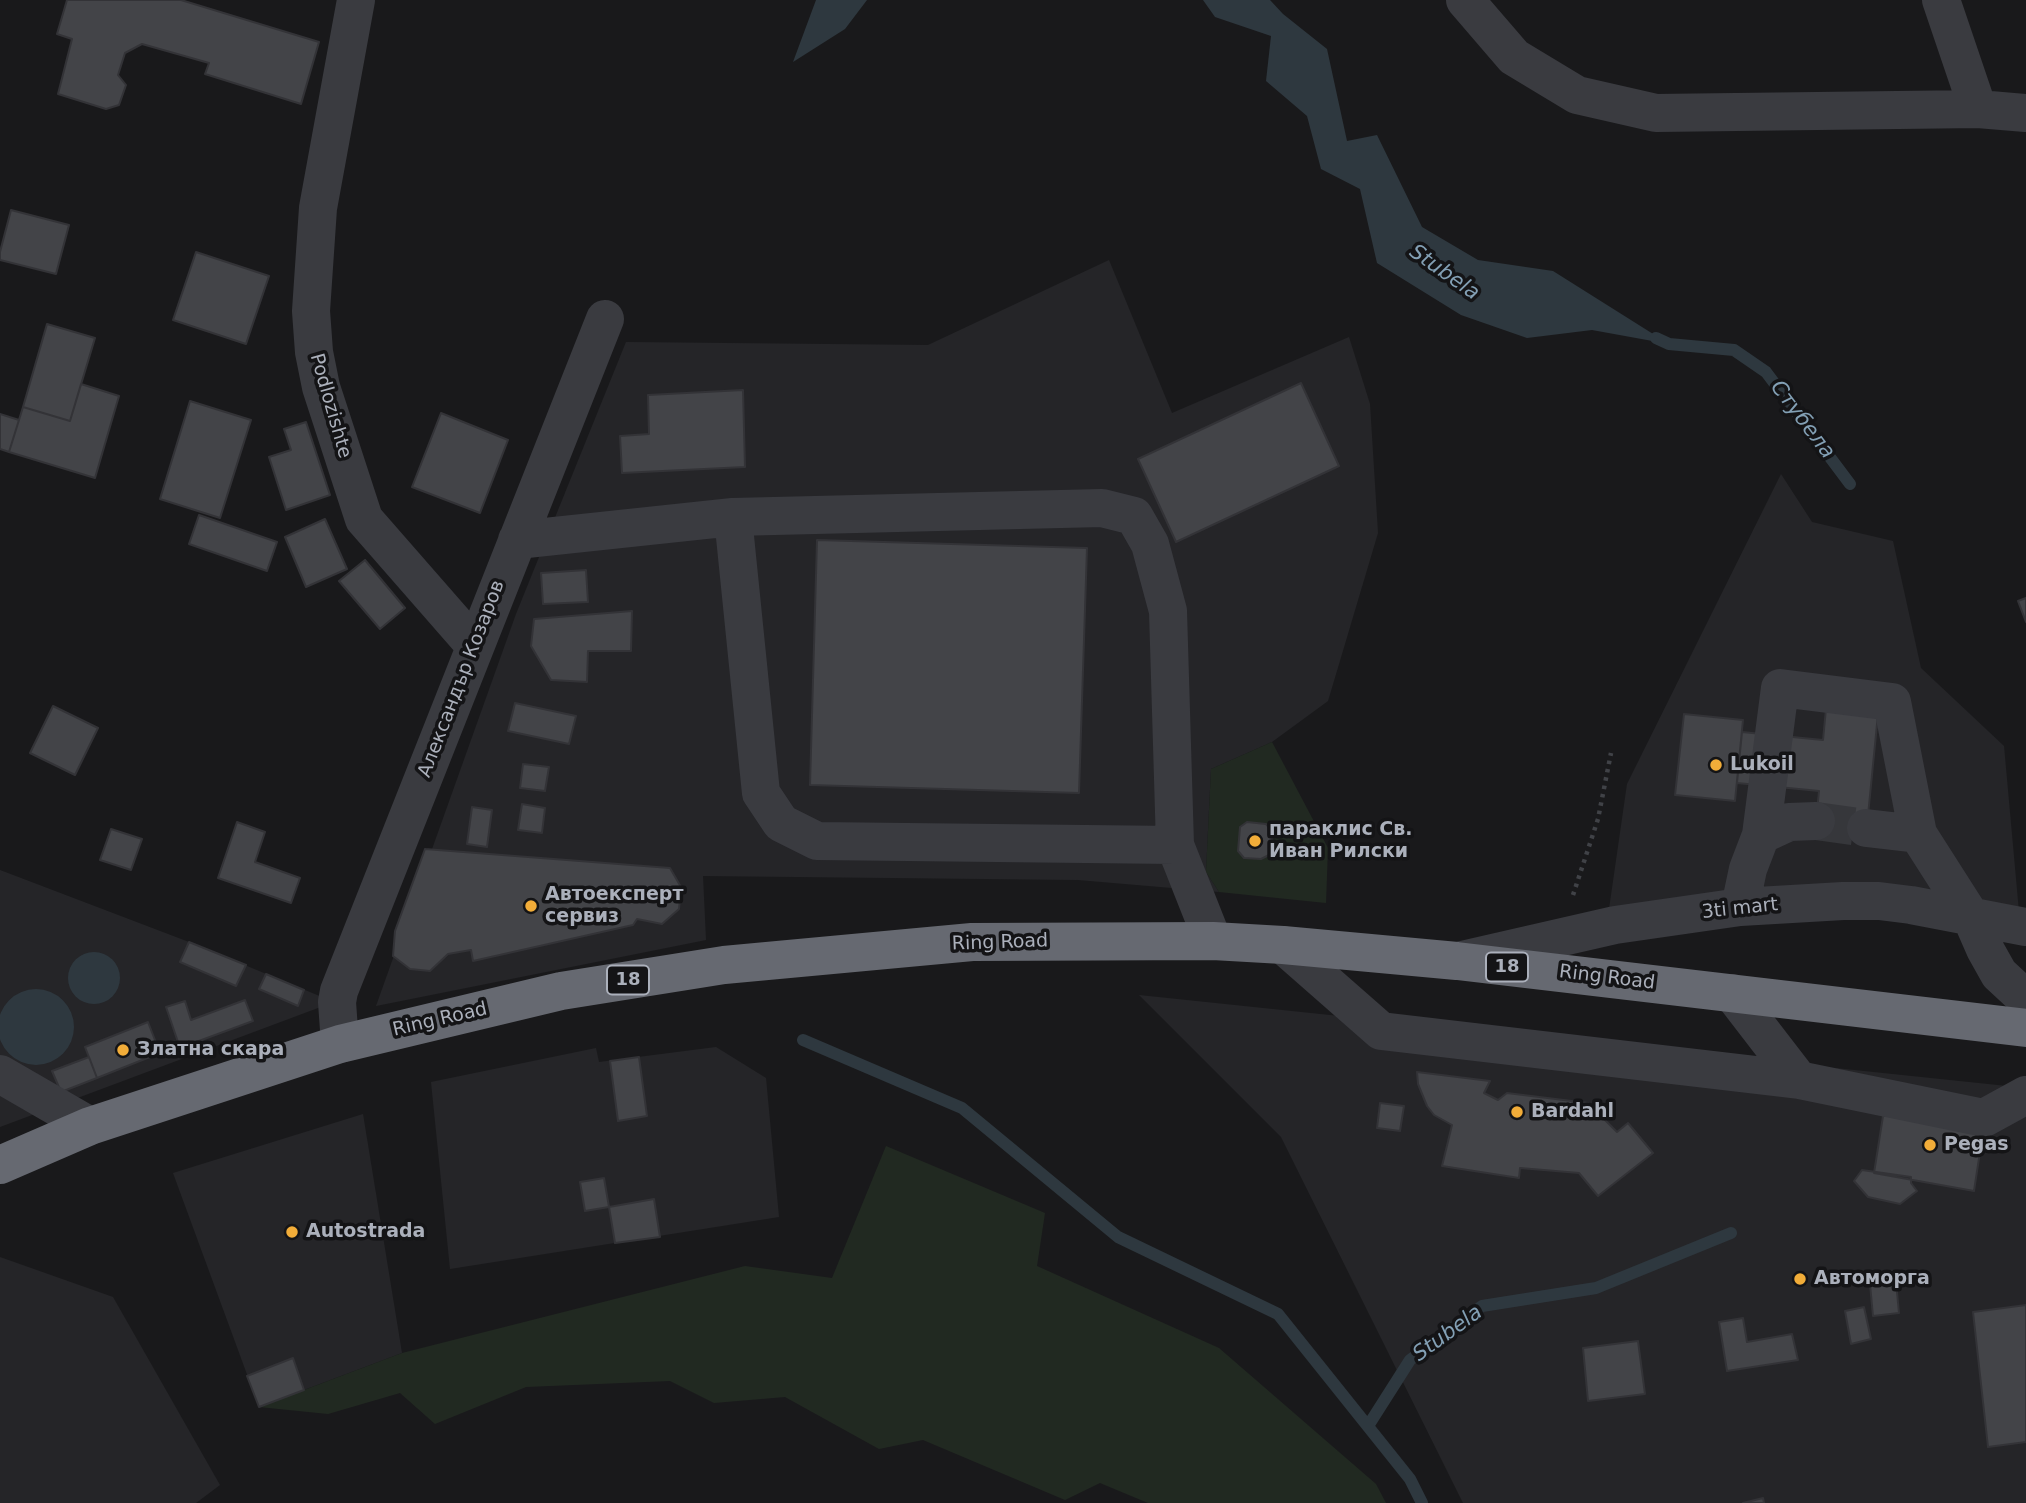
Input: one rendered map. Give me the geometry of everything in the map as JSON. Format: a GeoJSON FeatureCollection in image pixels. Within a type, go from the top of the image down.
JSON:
{"type":"FeatureCollection","features":[{"type":"Feature","properties":{"kind":"highway","name":"Ring Road"},"geometry":{"type":"LineString","coordinates":[[0,1165],[90,1126],[340,1044],[561,991],[724,965],[972,942],[1213,941],[1283,946],[1457,961],[2026,1028]]}},
{"type":"Feature","properties":{"kind":"street","name":"Podlozishte"},"geometry":{"type":"LineString","coordinates":[[356,0],[318,208],[311,311],[314,352],[321,387],[364,519],[475,646]]}},
{"type":"Feature","properties":{"kind":"street"},"geometry":{"type":"LineString","coordinates":[[1465,0],[1514,57],[1577,95],[1656,113],[1978,109],[2026,113]]}},
{"type":"Feature","properties":{"kind":"street"},"geometry":{"type":"LineString","coordinates":[[1941,0],[1978,109]]}},
{"type":"Feature","properties":{"kind":"street","name":"Александър Козаров"},"geometry":{"type":"LineString","coordinates":[[340,1044],[337,1002],[339,991],[605,318]]}},
{"type":"Feature","properties":{"kind":"street"},"geometry":{"type":"LineString","coordinates":[[517,540],[733,517],[1102,508],[1134,516],[1150,544],[1168,611],[1175,845],[1213,941]]}},
{"type":"Feature","properties":{"kind":"street"},"geometry":{"type":"LineString","coordinates":[[733,517],[761,793],[781,823],[817,841],[1175,845]]}},
{"type":"Feature","properties":{"kind":"street"},"geometry":{"type":"LineString","coordinates":[[1740,907],[1748,869],[1761,835],[1780,688],[1892,702],[1918,834],[1971,917],[1984,949],[1999,974],[2026,999]]}},
{"type":"Feature","properties":{"kind":"street"},"geometry":{"type":"LineString","coordinates":[[1761,835],[1789,822],[1816,821]]}},
{"type":"Feature","properties":{"kind":"street"},"geometry":{"type":"LineString","coordinates":[[1866,828],[1918,834]]}},
{"type":"Feature","properties":{"kind":"street","name":"3ti mart"},"geometry":{"type":"LineString","coordinates":[[1457,961],[1615,925],[1740,907],[1879,901],[2026,927]]}},
{"type":"Feature","properties":{"kind":"street"},"geometry":{"type":"LineString","coordinates":[[1283,946],[1381,1031],[1799,1080],[1984,1118],[2026,1095]]}},
{"type":"Feature","properties":{"kind":"street"},"geometry":{"type":"LineString","coordinates":[[1732,993],[1799,1080]]}},
{"type":"Feature","properties":{"kind":"street"},"geometry":{"type":"LineString","coordinates":[[0,1074],[90,1126]]}},
{"type":"Feature","properties":{"kind":"path"},"geometry":{"type":"LineString","coordinates":[[1563,937],[1573,893],[1598,819],[1611,753]]}},
{"type":"Feature","properties":{"kind":"shaded area"},"geometry":{"type":"Polygon","coordinates":[[[1109,260],[1172,413],[1349,337],[1370,404],[1378,533],[1328,701],[1272,742],[1211,769],[1206,872],[1219,892],[1078,880],[703,876],[706,940],[376,1006],[516,614],[626,342],[928,345],[1109,260]]]}},
{"type":"Feature","properties":{"kind":"shaded area"},"geometry":{"type":"Polygon","coordinates":[[[1781,474],[1812,522],[1893,541],[1921,668],[2004,746],[2019,912],[1609,909],[1627,784],[1781,474]]]}},
{"type":"Feature","properties":{"kind":"shaded area"},"geometry":{"type":"Polygon","coordinates":[[[1272,742],[1328,848],[1326,903],[1219,892],[1206,872],[1211,769],[1272,742]]]}},
{"type":"Feature","properties":{"kind":"shaded area"},"geometry":{"type":"Polygon","coordinates":[[[0,870],[189,942],[334,1002],[0,1127],[0,870]]]}},
{"type":"Feature","properties":{"kind":"shaded area"},"geometry":{"type":"Polygon","coordinates":[[[1139,995],[2026,1088],[2026,1503],[1463,1503],[1281,1137],[1139,995]]]}},
{"type":"Feature","properties":{"kind":"shaded area"},"geometry":{"type":"Polygon","coordinates":[[[716,1047],[766,1078],[779,1217],[450,1269],[431,1082],[596,1048],[599,1062],[716,1047]]]}},
{"type":"Feature","properties":{"kind":"shaded area"},"geometry":{"type":"Polygon","coordinates":[[[363,1114],[402,1353],[259,1407],[173,1173],[363,1114]]]}},
{"type":"Feature","properties":{"kind":"shaded area"},"geometry":{"type":"Polygon","coordinates":[[[886,1146],[1045,1213],[1037,1266],[1219,1348],[1376,1484],[1386,1503],[1148,1503],[1100,1483],[1065,1500],[923,1440],[879,1449],[785,1397],[714,1403],[670,1381],[526,1387],[435,1424],[400,1393],[328,1414],[259,1407],[402,1353],[745,1266],[832,1278],[886,1146]]]}},
{"type":"Feature","properties":{"kind":"shaded area"},"geometry":{"type":"Polygon","coordinates":[[[0,1257],[113,1297],[220,1485],[196,1503],[0,1503],[0,1257]]]}},
{"type":"Feature","properties":{"kind":"water"},"geometry":{"type":"Polygon","coordinates":[[[816,0],[867,0],[845,29],[793,62],[816,0]]]}},
{"type":"Feature","properties":{"kind":"water"},"geometry":{"type":"Polygon","coordinates":[[[1203,0],[1270,0],[1283,14],[1327,49],[1347,141],[1377,135],[1422,227],[1478,260],[1553,271],[1669,344],[1592,330],[1527,338],[1461,315],[1377,263],[1360,189],[1321,169],[1307,116],[1266,81],[1271,36],[1215,17],[1203,0]]]}},
{"type":"Feature","properties":{"kind":"water"},"geometry":{"type":"Polygon","coordinates":[[[94,952],[104,954],[112,960],[118,968],[118,988],[112,996],[104,1002],[94,1004],[84,1002],[76,996],[70,988],[68,978],[70,968],[76,960],[84,954],[94,952]]]}},
{"type":"Feature","properties":{"kind":"water"},"geometry":{"type":"Polygon","coordinates":[[[29,989],[43,989],[57,995],[68,1006],[74,1027],[71,1042],[63,1054],[43,1065],[29,1065],[15,1059],[4,1048],[-2,1034],[-2,1020],[4,1006],[15,995],[29,989]]]}},
{"type":"Feature","properties":{"kind":"building"},"geometry":{"type":"Polygon","coordinates":[[[67,0],[181,0],[319,42],[301,104],[205,74],[209,63],[142,44],[125,53],[118,75],[126,85],[119,105],[106,109],[58,94],[72,39],[57,34],[67,0]]]}},
{"type":"Feature","properties":{"kind":"building"},"geometry":{"type":"Polygon","coordinates":[[[11,210],[69,225],[56,274],[0,260],[11,210]]]}},
{"type":"Feature","properties":{"kind":"building"},"geometry":{"type":"Polygon","coordinates":[[[196,252],[269,276],[246,344],[173,320],[196,252]]]}},
{"type":"Feature","properties":{"kind":"building"},"geometry":{"type":"Polygon","coordinates":[[[47,324],[95,338],[70,421],[23,407],[47,324]]]}},
{"type":"Feature","properties":{"kind":"building"},"geometry":{"type":"Polygon","coordinates":[[[1301,383],[1339,466],[1176,542],[1138,459],[1301,383]]]}},
{"type":"Feature","properties":{"kind":"building"},"geometry":{"type":"Polygon","coordinates":[[[81,384],[119,396],[95,478],[9,452],[23,407],[70,421],[81,384]]]}},
{"type":"Feature","properties":{"kind":"building"},"geometry":{"type":"Polygon","coordinates":[[[743,390],[745,467],[622,473],[620,436],[649,434],[648,395],[743,390]]]}},
{"type":"Feature","properties":{"kind":"building"},"geometry":{"type":"Polygon","coordinates":[[[190,401],[251,420],[220,518],[160,499],[190,401]]]}},
{"type":"Feature","properties":{"kind":"building"},"geometry":{"type":"Polygon","coordinates":[[[441,413],[508,440],[480,513],[412,487],[441,413]]]}},
{"type":"Feature","properties":{"kind":"building"},"geometry":{"type":"Polygon","coordinates":[[[0,414],[19,420],[9,452],[0,449],[0,414]]]}},
{"type":"Feature","properties":{"kind":"building"},"geometry":{"type":"Polygon","coordinates":[[[306,422],[330,495],[286,510],[269,457],[291,450],[284,429],[306,422]]]}},
{"type":"Feature","properties":{"kind":"building"},"geometry":{"type":"Polygon","coordinates":[[[199,515],[277,542],[267,571],[189,544],[199,515]]]}},
{"type":"Feature","properties":{"kind":"building"},"geometry":{"type":"Polygon","coordinates":[[[325,519],[347,569],[306,587],[285,537],[325,519]]]}},
{"type":"Feature","properties":{"kind":"building"},"geometry":{"type":"Polygon","coordinates":[[[817,540],[1087,548],[1079,793],[810,785],[817,540]]]}},
{"type":"Feature","properties":{"kind":"building"},"geometry":{"type":"Polygon","coordinates":[[[365,560],[405,608],[380,629],[339,581],[365,560]]]}},
{"type":"Feature","properties":{"kind":"building"},"geometry":{"type":"Polygon","coordinates":[[[586,570],[588,602],[543,604],[541,573],[586,570]]]}},
{"type":"Feature","properties":{"kind":"building"},"geometry":{"type":"Polygon","coordinates":[[[2026,598],[2026,622],[2018,601],[2026,598]]]}},
{"type":"Feature","properties":{"kind":"building"},"geometry":{"type":"Polygon","coordinates":[[[632,611],[631,651],[588,651],[587,682],[551,680],[531,646],[534,619],[632,611]]]}},
{"type":"Feature","properties":{"kind":"building"},"geometry":{"type":"Polygon","coordinates":[[[1827,698],[1879,704],[1866,836],[1815,831],[1819,791],[1737,783],[1742,732],[1823,740],[1827,698]]]}},
{"type":"Feature","properties":{"kind":"building"},"geometry":{"type":"Polygon","coordinates":[[[515,703],[576,716],[569,744],[508,731],[515,703]]]}},
{"type":"Feature","properties":{"kind":"building"},"geometry":{"type":"Polygon","coordinates":[[[53,706],[98,728],[75,775],[30,753],[53,706]]]}},
{"type":"Feature","properties":{"kind":"building"},"geometry":{"type":"Polygon","coordinates":[[[1684,714],[1743,720],[1735,801],[1675,795],[1684,714]]]}},
{"type":"Feature","properties":{"kind":"building"},"geometry":{"type":"Polygon","coordinates":[[[523,764],[549,767],[545,791],[520,788],[523,764]]]}},
{"type":"Feature","properties":{"kind":"building"},"geometry":{"type":"Polygon","coordinates":[[[522,804],[545,808],[542,833],[518,830],[522,804]]]}},
{"type":"Feature","properties":{"kind":"building"},"geometry":{"type":"Polygon","coordinates":[[[472,807],[492,810],[487,847],[467,844],[472,807]]]}},
{"type":"Feature","properties":{"kind":"building"},"geometry":{"type":"Polygon","coordinates":[[[237,822],[265,832],[255,862],[300,878],[291,903],[218,878],[237,822]]]}},
{"type":"Feature","properties":{"kind":"building","name":"параклис Св. Иван Рилски"},"geometry":{"type":"Polygon","coordinates":[[[1247,822],[1266,824],[1273,832],[1271,854],[1261,859],[1244,858],[1238,851],[1240,827],[1247,822]]]}},
{"type":"Feature","properties":{"kind":"building"},"geometry":{"type":"Polygon","coordinates":[[[111,829],[142,839],[131,870],[100,860],[111,829]]]}},
{"type":"Feature","properties":{"kind":"building"},"geometry":{"type":"Polygon","coordinates":[[[425,849],[670,868],[681,887],[679,909],[662,924],[637,919],[633,925],[473,961],[471,950],[448,954],[430,971],[410,969],[393,956],[395,931],[425,849]]]}},
{"type":"Feature","properties":{"kind":"building"},"geometry":{"type":"Polygon","coordinates":[[[189,942],[246,965],[236,986],[180,962],[189,942]]]}},
{"type":"Feature","properties":{"kind":"building"},"geometry":{"type":"Polygon","coordinates":[[[266,974],[304,990],[298,1006],[259,989],[266,974]]]}},
{"type":"Feature","properties":{"kind":"building"},"geometry":{"type":"Polygon","coordinates":[[[245,1000],[253,1021],[180,1048],[166,1007],[185,1001],[191,1020],[245,1000]]]}},
{"type":"Feature","properties":{"kind":"building","name":"Златна скара"},"geometry":{"type":"Polygon","coordinates":[[[148,1022],[160,1053],[97,1078],[85,1047],[148,1022]]]}},
{"type":"Feature","properties":{"kind":"building"},"geometry":{"type":"Polygon","coordinates":[[[89,1057],[97,1078],[61,1092],[52,1071],[89,1057]]]}},
{"type":"Feature","properties":{"kind":"building"},"geometry":{"type":"Polygon","coordinates":[[[639,1057],[647,1116],[618,1121],[610,1061],[639,1057]]]}},
{"type":"Feature","properties":{"kind":"building"},"geometry":{"type":"Polygon","coordinates":[[[1417,1072],[1490,1081],[1484,1093],[1498,1100],[1507,1093],[1588,1103],[1617,1132],[1628,1123],[1653,1153],[1598,1196],[1579,1173],[1520,1168],[1519,1178],[1442,1166],[1452,1125],[1434,1115],[1427,1106],[1418,1084],[1417,1072]]]}},
{"type":"Feature","properties":{"kind":"building","name":"Pegas"},"geometry":{"type":"Polygon","coordinates":[[[1988,1100],[1974,1191],[1874,1173],[1883,1116],[1988,1100]]]}},
{"type":"Feature","properties":{"kind":"building"},"geometry":{"type":"Polygon","coordinates":[[[1380,1103],[1404,1106],[1400,1131],[1377,1128],[1380,1103]]]}},
{"type":"Feature","properties":{"kind":"building"},"geometry":{"type":"Polygon","coordinates":[[[1862,1170],[1911,1177],[1911,1183],[1917,1191],[1900,1204],[1868,1197],[1854,1181],[1862,1170]]]}},
{"type":"Feature","properties":{"kind":"building"},"geometry":{"type":"Polygon","coordinates":[[[604,1178],[609,1207],[585,1211],[580,1182],[604,1178]]]}},
{"type":"Feature","properties":{"kind":"building"},"geometry":{"type":"Polygon","coordinates":[[[654,1199],[660,1237],[615,1243],[609,1207],[654,1199]]]}},
{"type":"Feature","properties":{"kind":"building"},"geometry":{"type":"Polygon","coordinates":[[[1895,1271],[1899,1313],[1873,1316],[1869,1274],[1895,1271]]]}},
{"type":"Feature","properties":{"kind":"building"},"geometry":{"type":"Polygon","coordinates":[[[2026,1305],[2026,1442],[1988,1447],[1973,1312],[2026,1305]]]}},
{"type":"Feature","properties":{"kind":"building"},"geometry":{"type":"Polygon","coordinates":[[[1864,1307],[1871,1339],[1851,1344],[1845,1311],[1864,1307]]]}},
{"type":"Feature","properties":{"kind":"building"},"geometry":{"type":"Polygon","coordinates":[[[1743,1318],[1747,1342],[1792,1334],[1798,1360],[1727,1371],[1719,1322],[1743,1318]]]}},
{"type":"Feature","properties":{"kind":"building"},"geometry":{"type":"Polygon","coordinates":[[[1638,1341],[1645,1394],[1588,1401],[1583,1348],[1638,1341]]]}},
{"type":"Feature","properties":{"kind":"building"},"geometry":{"type":"Polygon","coordinates":[[[293,1358],[304,1390],[259,1407],[247,1376],[293,1358]]]}},
{"type":"Feature","properties":{"kind":"building"},"geometry":{"type":"Polygon","coordinates":[[[1763,1498],[1764,1503],[1743,1503],[1763,1498]]]}},
{"type":"Feature","properties":{"kind":"waterway","name":"Стубела"},"geometry":{"type":"LineString","coordinates":[[1656,338],[1669,344],[1734,350],[1766,372],[1850,484]]}},
{"type":"Feature","properties":{"kind":"waterway"},"geometry":{"type":"LineString","coordinates":[[803,1040],[962,1108],[1118,1237],[1278,1314],[1410,1479],[1422,1503]]}},
{"type":"Feature","properties":{"kind":"waterway","name":"Stubela"},"geometry":{"type":"LineString","coordinates":[[1368,1426],[1410,1360],[1482,1306],[1596,1288],[1731,1233]]}},
{"type":"Feature","properties":{"kind":"tunnel"},"geometry":{"type":"LineString","coordinates":[[1816,821],[1866,828]]}},
{"type":"Feature","properties":{"kind":"place","name":"Lukoil"},"geometry":{"type":"Point","coordinates":[1716,765]}},
{"type":"Feature","properties":{"kind":"place","name":"параклис Св. Иван Рилски"},"geometry":{"type":"Point","coordinates":[1255,841]}},
{"type":"Feature","properties":{"kind":"place","name":"Автоексперт сервиз"},"geometry":{"type":"Point","coordinates":[531,906]}},
{"type":"Feature","properties":{"kind":"place","name":"Златна скара"},"geometry":{"type":"Point","coordinates":[123,1050]}},
{"type":"Feature","properties":{"kind":"place","name":"Bardahl"},"geometry":{"type":"Point","coordinates":[1517,1112]}},
{"type":"Feature","properties":{"kind":"place","name":"Pegas"},"geometry":{"type":"Point","coordinates":[1930,1145]}},
{"type":"Feature","properties":{"kind":"place","name":"Autostrada"},"geometry":{"type":"Point","coordinates":[292,1232]}},
{"type":"Feature","properties":{"kind":"place","name":"Автоморга"},"geometry":{"type":"Point","coordinates":[1800,1279]}}]}
